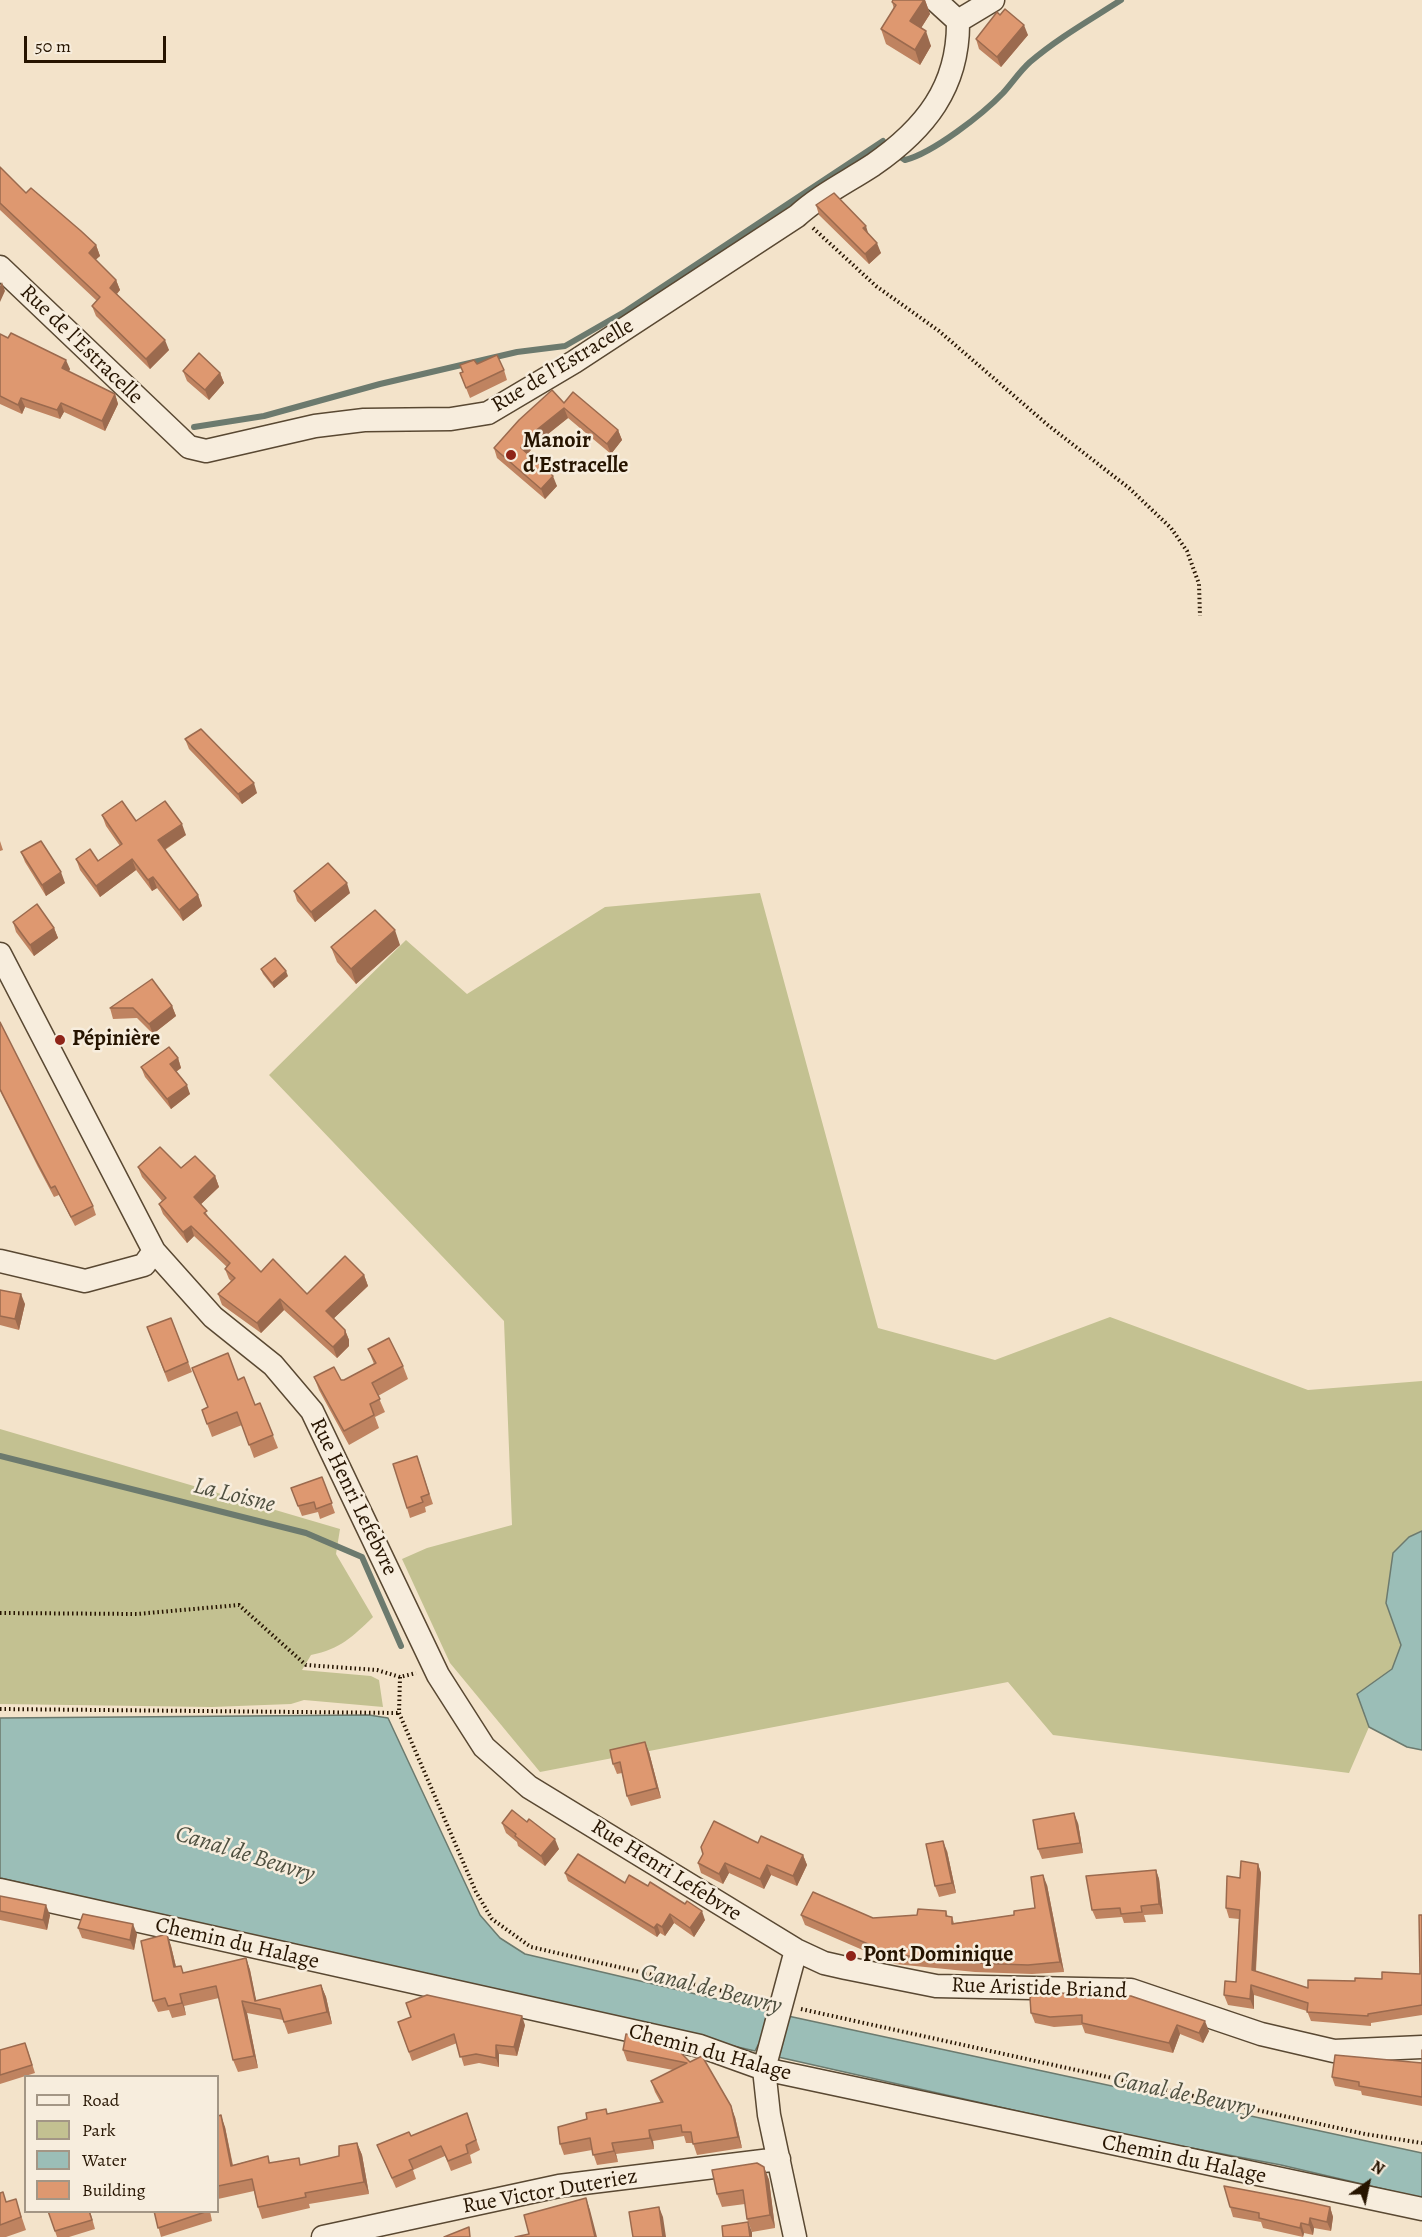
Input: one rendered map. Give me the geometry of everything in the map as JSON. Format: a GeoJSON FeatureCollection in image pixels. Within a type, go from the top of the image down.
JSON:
{"type":"FeatureCollection","features":[{"type":"Feature","properties":{"kind":"street"},"geometry":{"type":"LineString","coordinates":[[935,0],[958,21],[993,0]]}},
{"type":"Feature","properties":{"kind":"street","name":"Rue de l'Estracelle"},"geometry":{"type":"LineString","coordinates":[[0,267],[189,447],[206,451],[315,426],[364,420],[451,419],[488,413],[574,362],[797,216],[813,201],[873,164],[906,140],[934,109],[949,80],[958,41],[958,21]]}},
{"type":"Feature","properties":{"kind":"street","name":"Rue Henri Lefebvre"},"geometry":{"type":"LineString","coordinates":[[0,954],[154,1251],[213,1317],[273,1365],[312,1411],[434,1668],[484,1747],[509,1772],[529,1787],[796,1950]]}},
{"type":"Feature","properties":{"kind":"street"},"geometry":{"type":"LineString","coordinates":[[0,1261],[85,1281],[144,1265],[154,1251]]}},
{"type":"Feature","properties":{"kind":"street","name":"Chemin du Halage"},"geometry":{"type":"LineString","coordinates":[[0,1890],[1422,2209]]}},
{"type":"Feature","properties":{"kind":"street"},"geometry":{"type":"LineString","coordinates":[[795,2237],[769,2115],[766,2062],[796,1950]]}},
{"type":"Feature","properties":{"kind":"street","name":"Rue Aristide Briand"},"geometry":{"type":"LineString","coordinates":[[796,1950],[835,1966],[936,1986],[1131,1990],[1262,2034],[1334,2051],[1422,2047]]}},
{"type":"Feature","properties":{"kind":"street","name":"Rue Victor Duteriez"},"geometry":{"type":"LineString","coordinates":[[323,2237],[559,2186],[779,2159]]}},
{"type":"Feature","properties":{"kind":"path"},"geometry":{"type":"LineString","coordinates":[[797,216],[823,236],[876,286],[939,331],[1049,426],[1129,488],[1171,528],[1187,551],[1199,585],[1200,616]]}},
{"type":"Feature","properties":{"kind":"path"},"geometry":{"type":"LineString","coordinates":[[0,1613],[137,1614],[239,1605],[306,1665],[377,1670],[400,1677],[434,1668]]}},
{"type":"Feature","properties":{"kind":"path"},"geometry":{"type":"LineString","coordinates":[[400,1677],[399,1713],[476,1892],[492,1919],[531,1947],[778,2012],[1365,2134],[1422,2143]]}},
{"type":"Feature","properties":{"kind":"path"},"geometry":{"type":"LineString","coordinates":[[0,1709],[399,1713]]}},
{"type":"Feature","properties":{"kind":"green space"},"geometry":{"type":"Polygon","coordinates":[[[760,893],[878,1328],[995,1360],[1110,1317],[1308,1390],[1422,1381],[1422,1531],[1409,1537],[1386,1603],[1401,1645],[1392,1669],[1358,1694],[1369,1727],[1349,1773],[1053,1735],[1008,1682],[540,1772],[450,1663],[402,1559],[427,1548],[512,1525],[504,1321],[269,1075],[406,940],[467,994],[605,907],[760,893]]]}},
{"type":"Feature","properties":{"kind":"green space"},"geometry":{"type":"Polygon","coordinates":[[[0,1429],[340,1529],[336,1554],[373,1617],[338,1646],[311,1655],[302,1670],[371,1676],[379,1680],[383,1707],[304,1700],[291,1704],[212,1707],[0,1704],[0,1429]]]}},
{"type":"Feature","properties":{"kind":"water"},"geometry":{"type":"Polygon","coordinates":[[[1422,1531],[1422,1750],[1407,1747],[1369,1727],[1357,1694],[1392,1669],[1401,1645],[1386,1603],[1393,1553],[1409,1537],[1422,1531]]]}},
{"type":"Feature","properties":{"kind":"water","name":"Canal de Beuvry"},"geometry":{"type":"Polygon","coordinates":[[[369,1715],[388,1718],[480,1915],[500,1938],[525,1954],[768,2011],[765,2021],[785,2026],[788,2016],[1422,2153],[1422,2198],[1281,2165],[1128,2136],[778,2057],[779,2051],[758,2045],[755,2051],[0,1878],[0,1718],[369,1715]]]}},
{"type":"Feature","properties":{"kind":"building"},"geometry":{"type":"Polygon","coordinates":[[[893,0],[924,0],[910,21],[926,31],[915,50],[881,29],[896,5],[892,2],[893,0]]]}},
{"type":"Feature","properties":{"kind":"building"},"geometry":{"type":"Polygon","coordinates":[[[1005,9],[1024,25],[997,57],[976,39],[997,12],[1000,15],[1005,9]]]}},
{"type":"Feature","properties":{"kind":"building"},"geometry":{"type":"Polygon","coordinates":[[[0,167],[26,193],[31,188],[96,245],[89,253],[116,280],[110,288],[165,340],[146,359],[92,306],[100,297],[0,203],[0,167]]]}},
{"type":"Feature","properties":{"kind":"building"},"geometry":{"type":"Polygon","coordinates":[[[834,193],[866,226],[863,228],[877,243],[865,254],[816,205],[834,193]]]}},
{"type":"Feature","properties":{"kind":"building"},"geometry":{"type":"Polygon","coordinates":[[[11,333],[66,360],[62,368],[115,394],[102,421],[61,403],[57,410],[21,398],[18,405],[0,396],[0,334],[8,338],[11,333]]]}},
{"type":"Feature","properties":{"kind":"building"},"geometry":{"type":"Polygon","coordinates":[[[199,353],[220,373],[205,390],[183,371],[199,353]]]}},
{"type":"Feature","properties":{"kind":"building"},"geometry":{"type":"Polygon","coordinates":[[[497,355],[504,370],[466,388],[460,373],[463,372],[460,365],[474,360],[477,364],[497,355]]]}},
{"type":"Feature","properties":{"kind":"building"},"geometry":{"type":"Polygon","coordinates":[[[552,390],[564,403],[573,392],[618,430],[607,444],[564,408],[534,432],[521,448],[553,476],[541,489],[494,448],[519,420],[552,390]]]}},
{"type":"Feature","properties":{"kind":"building"},"geometry":{"type":"Polygon","coordinates":[[[201,729],[254,783],[238,794],[185,739],[201,729]]]}},
{"type":"Feature","properties":{"kind":"building"},"geometry":{"type":"Polygon","coordinates":[[[122,801],[136,821],[165,801],[182,824],[158,840],[198,895],[179,910],[153,877],[148,880],[132,859],[96,886],[76,859],[90,849],[98,861],[122,844],[102,815],[122,801]]]}},
{"type":"Feature","properties":{"kind":"building"},"geometry":{"type":"Polygon","coordinates":[[[41,841],[61,872],[42,885],[21,852],[41,841]]]}},
{"type":"Feature","properties":{"kind":"building"},"geometry":{"type":"Polygon","coordinates":[[[328,863],[347,883],[311,912],[294,891],[328,863]]]}},
{"type":"Feature","properties":{"kind":"building"},"geometry":{"type":"Polygon","coordinates":[[[37,904],[54,928],[30,945],[13,922],[37,904]]]}},
{"type":"Feature","properties":{"kind":"building"},"geometry":{"type":"Polygon","coordinates":[[[375,910],[395,930],[351,969],[331,947],[375,910]]]}},
{"type":"Feature","properties":{"kind":"building"},"geometry":{"type":"Polygon","coordinates":[[[275,958],[286,971],[272,983],[261,969],[275,958]]]}},
{"type":"Feature","properties":{"kind":"building"},"geometry":{"type":"Polygon","coordinates":[[[152,979],[172,1006],[149,1024],[133,1008],[110,1008],[152,979]]]}},
{"type":"Feature","properties":{"kind":"building"},"geometry":{"type":"Polygon","coordinates":[[[0,1022],[93,1206],[71,1217],[55,1186],[51,1188],[0,1089],[0,1022]]]}},
{"type":"Feature","properties":{"kind":"building"},"geometry":{"type":"Polygon","coordinates":[[[169,1047],[178,1058],[170,1064],[187,1085],[167,1099],[141,1067],[169,1047]]]}},
{"type":"Feature","properties":{"kind":"building"},"geometry":{"type":"Polygon","coordinates":[[[160,1147],[181,1168],[195,1156],[215,1176],[194,1197],[207,1211],[204,1213],[261,1272],[273,1259],[307,1294],[345,1256],[364,1275],[326,1311],[345,1330],[345,1335],[333,1347],[280,1299],[257,1323],[218,1294],[235,1278],[225,1269],[230,1263],[191,1226],[183,1232],[159,1204],[166,1198],[138,1167],[160,1147]]]}},
{"type":"Feature","properties":{"kind":"building"},"geometry":{"type":"Polygon","coordinates":[[[0,1290],[21,1294],[15,1319],[0,1316],[0,1290]]]}},
{"type":"Feature","properties":{"kind":"building"},"geometry":{"type":"Polygon","coordinates":[[[171,1318],[188,1362],[165,1372],[147,1327],[171,1318]]]}},
{"type":"Feature","properties":{"kind":"building"},"geometry":{"type":"Polygon","coordinates":[[[389,1338],[403,1366],[372,1383],[380,1399],[370,1404],[374,1415],[344,1431],[314,1377],[334,1367],[341,1380],[344,1380],[376,1363],[368,1349],[389,1338]]]}},
{"type":"Feature","properties":{"kind":"building"},"geometry":{"type":"Polygon","coordinates":[[[228,1353],[238,1380],[244,1377],[255,1405],[260,1403],[273,1435],[249,1445],[237,1412],[207,1424],[202,1410],[208,1407],[192,1368],[228,1353]]]}},
{"type":"Feature","properties":{"kind":"building"},"geometry":{"type":"Polygon","coordinates":[[[417,1456],[429,1494],[421,1497],[423,1502],[407,1508],[393,1464],[417,1456]]]}},
{"type":"Feature","properties":{"kind":"building"},"geometry":{"type":"Polygon","coordinates":[[[322,1477],[332,1503],[316,1509],[314,1502],[298,1506],[291,1488],[322,1477]]]}},
{"type":"Feature","properties":{"kind":"building"},"geometry":{"type":"Polygon","coordinates":[[[645,1742],[657,1788],[627,1796],[620,1762],[613,1764],[610,1750],[645,1742]]]}},
{"type":"Feature","properties":{"kind":"building"},"geometry":{"type":"Polygon","coordinates":[[[512,1810],[527,1822],[529,1819],[555,1839],[541,1856],[502,1823],[512,1810]]]}},
{"type":"Feature","properties":{"kind":"building"},"geometry":{"type":"Polygon","coordinates":[[[1074,1813],[1080,1843],[1038,1849],[1033,1820],[1074,1813]]]}},
{"type":"Feature","properties":{"kind":"building"},"geometry":{"type":"Polygon","coordinates":[[[714,1821],[758,1843],[761,1836],[803,1855],[793,1876],[767,1865],[760,1879],[725,1863],[719,1874],[698,1863],[703,1854],[701,1847],[714,1821]]]}},
{"type":"Feature","properties":{"kind":"building"},"geometry":{"type":"Polygon","coordinates":[[[943,1841],[952,1883],[935,1886],[926,1844],[943,1841]]]}},
{"type":"Feature","properties":{"kind":"building"},"geometry":{"type":"Polygon","coordinates":[[[578,1854],[625,1883],[629,1875],[648,1886],[650,1882],[685,1904],[687,1901],[702,1911],[690,1928],[670,1914],[662,1927],[657,1924],[654,1928],[565,1873],[578,1854]]]}},
{"type":"Feature","properties":{"kind":"building"},"geometry":{"type":"Polygon","coordinates":[[[1241,1861],[1258,1864],[1252,1970],[1308,1988],[1308,1980],[1382,1979],[1382,1972],[1420,1974],[1419,1915],[1422,1915],[1422,2005],[1368,2014],[1368,2016],[1307,2012],[1308,2003],[1251,1985],[1250,1999],[1224,1995],[1225,1981],[1236,1982],[1240,1910],[1226,1908],[1227,1876],[1240,1878],[1241,1861]]]}},
{"type":"Feature","properties":{"kind":"building"},"geometry":{"type":"Polygon","coordinates":[[[1156,1870],[1159,1904],[1141,1906],[1142,1912],[1121,1914],[1120,1908],[1092,1910],[1086,1876],[1156,1870]]]}},
{"type":"Feature","properties":{"kind":"building"},"geometry":{"type":"Polygon","coordinates":[[[1043,1875],[1060,1962],[1028,1965],[972,1963],[891,1954],[801,1915],[813,1892],[873,1918],[917,1915],[918,1909],[946,1911],[946,1916],[952,1917],[952,1924],[1014,1915],[1014,1911],[1035,1908],[1031,1877],[1043,1875]]]}},
{"type":"Feature","properties":{"kind":"building"},"geometry":{"type":"Polygon","coordinates":[[[0,1896],[46,1905],[43,1920],[0,1911],[0,1896]]]}},
{"type":"Feature","properties":{"kind":"building"},"geometry":{"type":"Polygon","coordinates":[[[83,1914],[133,1924],[130,1940],[78,1928],[83,1914]]]}},
{"type":"Feature","properties":{"kind":"building"},"geometry":{"type":"Polygon","coordinates":[[[167,1934],[174,1967],[181,1966],[183,1973],[246,1958],[255,2001],[321,1985],[327,2012],[284,2022],[280,2009],[242,2001],[254,2056],[233,2060],[216,1986],[180,1994],[182,2003],[168,2006],[165,1998],[153,2001],[141,1941],[167,1934]]]}},
{"type":"Feature","properties":{"kind":"building"},"geometry":{"type":"Polygon","coordinates":[[[1033,1992],[1131,1996],[1205,2021],[1199,2033],[1177,2025],[1169,2043],[1082,2023],[1082,2015],[1050,2017],[1031,2013],[1030,1998],[1033,1992]]]}},
{"type":"Feature","properties":{"kind":"building"},"geometry":{"type":"Polygon","coordinates":[[[427,1995],[522,2016],[514,2047],[496,2045],[496,2058],[476,2054],[460,2057],[454,2034],[409,2052],[398,2022],[411,2017],[406,2003],[427,1995]]]}},
{"type":"Feature","properties":{"kind":"building"},"geometry":{"type":"Polygon","coordinates":[[[626,2034],[672,2044],[690,2062],[702,2056],[731,2106],[738,2137],[693,2144],[691,2132],[682,2132],[681,2125],[649,2130],[650,2138],[612,2143],[614,2151],[593,2155],[590,2138],[560,2144],[558,2127],[587,2119],[586,2113],[606,2109],[607,2114],[663,2102],[651,2081],[687,2063],[623,2050],[626,2034]]]}},
{"type":"Feature","properties":{"kind":"building"},"geometry":{"type":"Polygon","coordinates":[[[25,2043],[32,2065],[0,2075],[0,2050],[25,2043]]]}},
{"type":"Feature","properties":{"kind":"building"},"geometry":{"type":"Polygon","coordinates":[[[1335,2055],[1422,2063],[1422,2097],[1359,2086],[1359,2082],[1332,2077],[1335,2055]]]}},
{"type":"Feature","properties":{"kind":"building"},"geometry":{"type":"Polygon","coordinates":[[[467,2113],[476,2140],[466,2145],[468,2153],[448,2161],[441,2146],[409,2160],[413,2169],[392,2178],[377,2145],[409,2132],[411,2136],[467,2113]]]}},
{"type":"Feature","properties":{"kind":"building"},"geometry":{"type":"Polygon","coordinates":[[[221,2115],[231,2166],[268,2156],[269,2163],[299,2158],[300,2165],[339,2156],[339,2146],[357,2143],[364,2182],[305,2193],[306,2197],[258,2207],[252,2179],[219,2186],[219,2116],[221,2115]]]}},
{"type":"Feature","properties":{"kind":"building"},"geometry":{"type":"Polygon","coordinates":[[[757,2163],[764,2167],[770,2215],[747,2219],[743,2190],[717,2194],[712,2170],[757,2163]]]}},
{"type":"Feature","properties":{"kind":"building"},"geometry":{"type":"Polygon","coordinates":[[[1224,2186],[1330,2207],[1327,2222],[1310,2218],[1309,2225],[1301,2223],[1300,2228],[1259,2218],[1259,2213],[1230,2207],[1224,2186]]]}},
{"type":"Feature","properties":{"kind":"building"},"geometry":{"type":"Polygon","coordinates":[[[3,2192],[6,2202],[16,2199],[21,2217],[0,2225],[0,2193],[3,2192]]]}},
{"type":"Feature","properties":{"kind":"building"},"geometry":{"type":"Polygon","coordinates":[[[586,2198],[595,2237],[515,2237],[529,2234],[524,2215],[586,2198]]]}},
{"type":"Feature","properties":{"kind":"building"},"geometry":{"type":"Polygon","coordinates":[[[659,2207],[663,2237],[633,2237],[629,2212],[659,2207]]]}},
{"type":"Feature","properties":{"kind":"building"},"geometry":{"type":"Polygon","coordinates":[[[49,2213],[90,2213],[92,2220],[55,2231],[49,2213]]]}},
{"type":"Feature","properties":{"kind":"building"},"geometry":{"type":"Polygon","coordinates":[[[154,2213],[202,2213],[158,2228],[154,2213]]]}},
{"type":"Feature","properties":{"kind":"building"},"geometry":{"type":"Polygon","coordinates":[[[748,2222],[750,2237],[723,2237],[722,2226],[748,2222]]]}},
{"type":"Feature","properties":{"kind":"building"},"geometry":{"type":"Polygon","coordinates":[[[469,2227],[470,2237],[444,2237],[469,2227]]]}},
{"type":"Feature","properties":{"kind":"waterway"},"geometry":{"type":"LineString","coordinates":[[896,154],[905,160],[929,150],[957,132],[994,102],[1026,66],[1041,53],[1121,0]]}},
{"type":"Feature","properties":{"kind":"waterway"},"geometry":{"type":"LineString","coordinates":[[194,427],[264,416],[380,384],[517,352],[565,346],[626,311],[883,141],[886,145]]}},
{"type":"Feature","properties":{"kind":"waterway","name":"La Loisne"},"geometry":{"type":"LineString","coordinates":[[0,1456],[306,1533],[362,1557],[401,1646]]}},
{"type":"Feature","properties":{"kind":"place","name":"Manoir d'Estracelle"},"geometry":{"type":"Point","coordinates":[511,455]}},
{"type":"Feature","properties":{"kind":"place","name":"Pépinière"},"geometry":{"type":"Point","coordinates":[60,1040]}},
{"type":"Feature","properties":{"kind":"place","name":"Pont Dominique"},"geometry":{"type":"Point","coordinates":[851,1956]}}]}
